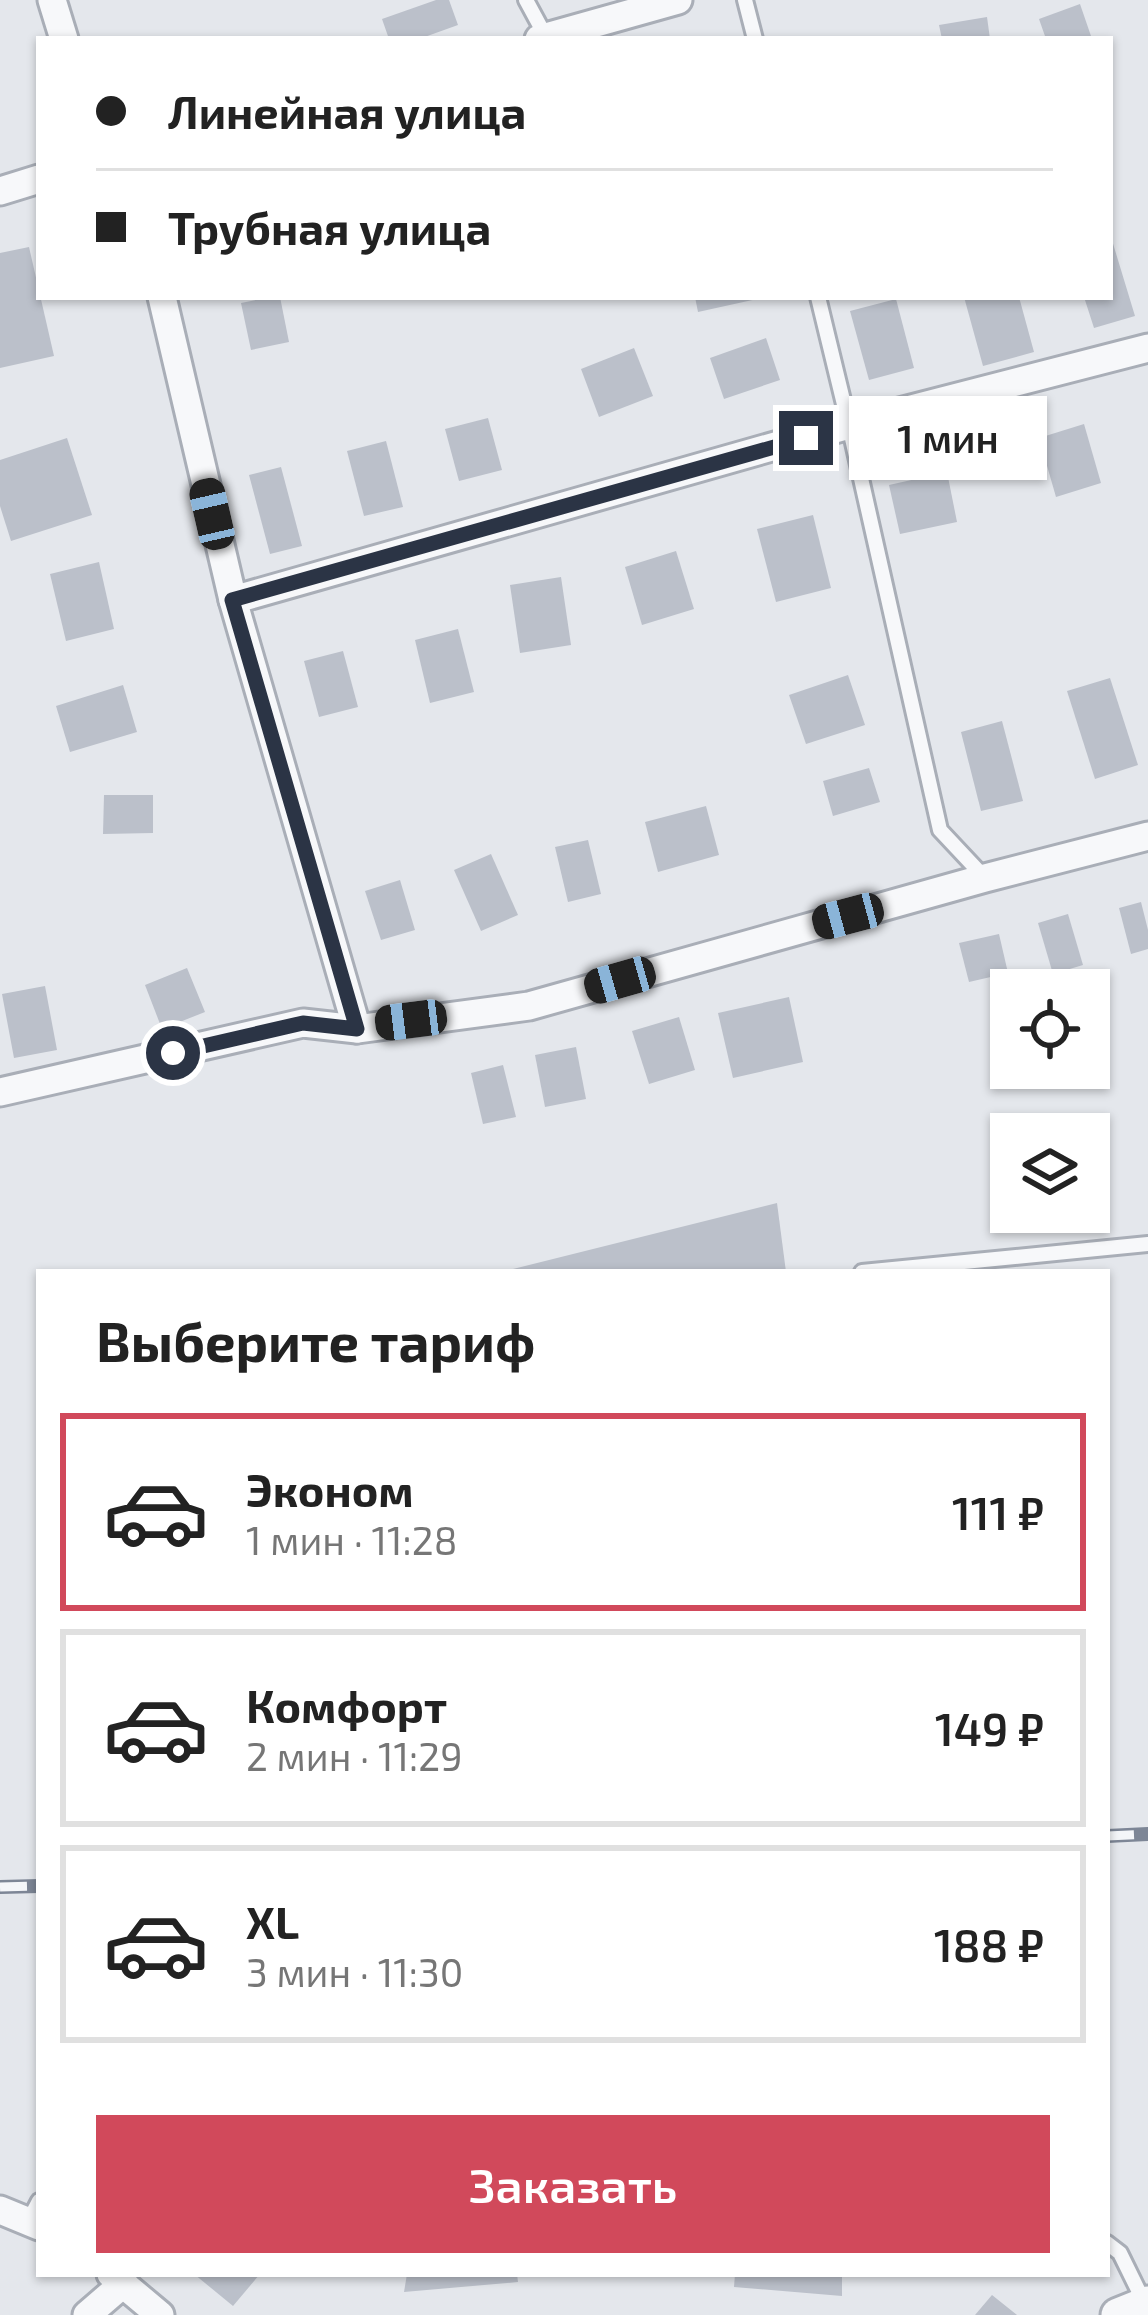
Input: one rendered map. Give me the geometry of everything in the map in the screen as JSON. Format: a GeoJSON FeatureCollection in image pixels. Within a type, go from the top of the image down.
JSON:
{"type":"FeatureCollection","features":[{"type":"Feature","properties":{"kind":"street"},"geometry":{"type":"LineString","coordinates":[[52,0],[63,36]]}},
{"type":"Feature","properties":{"kind":"street"},"geometry":{"type":"LineString","coordinates":[[550,36],[678,0]]}},
{"type":"Feature","properties":{"kind":"street"},"geometry":{"type":"LineString","coordinates":[[0,191],[36,180]]}},
{"type":"Feature","properties":{"kind":"street"},"geometry":{"type":"LineString","coordinates":[[163,300],[232,600],[357,1029]]}},
{"type":"Feature","properties":{"kind":"street"},"geometry":{"type":"LineString","coordinates":[[232,600],[850,425],[1148,348]]}},
{"type":"Feature","properties":{"kind":"street"},"geometry":{"type":"LineString","coordinates":[[0,1092],[303,1023],[357,1029],[529,1006],[1148,836]]}},
{"type":"Feature","properties":{"kind":"street"},"geometry":{"type":"LineString","coordinates":[[0,2210],[36,2215]]}},
{"type":"Feature","properties":{"kind":"street"},"geometry":{"type":"LineString","coordinates":[[87,2315],[118,2278],[160,2315]]}},
{"type":"Feature","properties":{"kind":"lane"},"geometry":{"type":"LineString","coordinates":[[526,0],[542,36]]}},
{"type":"Feature","properties":{"kind":"lane"},"geometry":{"type":"LineString","coordinates":[[745,0],[753,36]]}},
{"type":"Feature","properties":{"kind":"lane"},"geometry":{"type":"LineString","coordinates":[[819,300],[940,830],[985,878]]}},
{"type":"Feature","properties":{"kind":"lane"},"geometry":{"type":"LineString","coordinates":[[893,1269],[1148,1244]]}},
{"type":"Feature","properties":{"kind":"lane"},"geometry":{"type":"LineString","coordinates":[[1110,2245],[1120,2253],[1137,2308]]}},
{"type":"Feature","properties":{"kind":"building"},"geometry":{"type":"Polygon","coordinates":[[[449,0],[458,25],[427,36],[388,36],[382,19],[449,0]]]}},
{"type":"Feature","properties":{"kind":"building"},"geometry":{"type":"Polygon","coordinates":[[[1080,4],[1091,36],[1045,36],[1039,19],[1080,4]]]}},
{"type":"Feature","properties":{"kind":"building"},"geometry":{"type":"Polygon","coordinates":[[[987,17],[990,36],[941,36],[939,25],[987,17]]]}},
{"type":"Feature","properties":{"kind":"building"},"geometry":{"type":"Polygon","coordinates":[[[1113,244],[1135,316],[1094,328],[1085,300],[1113,300],[1113,244]]]}},
{"type":"Feature","properties":{"kind":"building"},"geometry":{"type":"Polygon","coordinates":[[[29,247],[36,300],[41,300],[54,356],[0,368],[0,253],[29,247]]]}},
{"type":"Feature","properties":{"kind":"building"},"geometry":{"type":"Polygon","coordinates":[[[281,300],[289,342],[251,350],[241,303],[281,300]]]}},
{"type":"Feature","properties":{"kind":"building"},"geometry":{"type":"Polygon","coordinates":[[[696,300],[752,300],[698,312],[696,300]]]}},
{"type":"Feature","properties":{"kind":"building"},"geometry":{"type":"Polygon","coordinates":[[[896,300],[914,368],[869,380],[850,311],[896,300]]]}},
{"type":"Feature","properties":{"kind":"building"},"geometry":{"type":"Polygon","coordinates":[[[965,300],[1020,300],[1034,352],[983,366],[965,300]]]}},
{"type":"Feature","properties":{"kind":"building"},"geometry":{"type":"Polygon","coordinates":[[[766,338],[780,380],[724,399],[710,358],[766,338]]]}},
{"type":"Feature","properties":{"kind":"building"},"geometry":{"type":"Polygon","coordinates":[[[634,348],[653,396],[599,417],[581,369],[634,348]]]}},
{"type":"Feature","properties":{"kind":"building"},"geometry":{"type":"Polygon","coordinates":[[[488,418],[502,470],[459,481],[445,429],[488,418]]]}},
{"type":"Feature","properties":{"kind":"building"},"geometry":{"type":"Polygon","coordinates":[[[1084,424],[1101,483],[1056,497],[1039,438],[1084,424]]]}},
{"type":"Feature","properties":{"kind":"building"},"geometry":{"type":"Polygon","coordinates":[[[67,438],[92,515],[11,541],[0,506],[0,460],[67,438]]]}},
{"type":"Feature","properties":{"kind":"building"},"geometry":{"type":"Polygon","coordinates":[[[386,441],[403,507],[364,516],[347,451],[386,441]]]}},
{"type":"Feature","properties":{"kind":"building"},"geometry":{"type":"Polygon","coordinates":[[[281,467],[302,546],[270,554],[249,475],[281,467]]]}},
{"type":"Feature","properties":{"kind":"building"},"geometry":{"type":"Polygon","coordinates":[[[947,472],[957,522],[900,534],[889,485],[947,472]]]}},
{"type":"Feature","properties":{"kind":"building"},"geometry":{"type":"Polygon","coordinates":[[[813,515],[831,588],[776,602],[757,529],[813,515]]]}},
{"type":"Feature","properties":{"kind":"building"},"geometry":{"type":"Polygon","coordinates":[[[676,551],[694,609],[642,625],[625,567],[676,551]]]}},
{"type":"Feature","properties":{"kind":"building"},"geometry":{"type":"Polygon","coordinates":[[[99,562],[114,629],[66,641],[50,574],[99,562]]]}},
{"type":"Feature","properties":{"kind":"building"},"geometry":{"type":"Polygon","coordinates":[[[561,577],[571,645],[520,653],[510,585],[561,577]]]}},
{"type":"Feature","properties":{"kind":"building"},"geometry":{"type":"Polygon","coordinates":[[[458,629],[474,692],[430,703],[415,640],[458,629]]]}},
{"type":"Feature","properties":{"kind":"building"},"geometry":{"type":"Polygon","coordinates":[[[343,651],[358,707],[319,717],[304,661],[343,651]]]}},
{"type":"Feature","properties":{"kind":"building"},"geometry":{"type":"Polygon","coordinates":[[[848,675],[865,725],[806,744],[789,695],[848,675]]]}},
{"type":"Feature","properties":{"kind":"building"},"geometry":{"type":"Polygon","coordinates":[[[1110,678],[1138,765],[1095,779],[1067,691],[1110,678]]]}},
{"type":"Feature","properties":{"kind":"building"},"geometry":{"type":"Polygon","coordinates":[[[123,685],[137,732],[70,752],[56,706],[123,685]]]}},
{"type":"Feature","properties":{"kind":"building"},"geometry":{"type":"Polygon","coordinates":[[[1002,721],[1023,801],[981,811],[961,732],[1002,721]]]}},
{"type":"Feature","properties":{"kind":"building"},"geometry":{"type":"Polygon","coordinates":[[[869,768],[880,802],[833,816],[823,781],[869,768]]]}},
{"type":"Feature","properties":{"kind":"building"},"geometry":{"type":"Polygon","coordinates":[[[104,795],[153,795],[153,833],[103,834],[104,795]]]}},
{"type":"Feature","properties":{"kind":"building"},"geometry":{"type":"Polygon","coordinates":[[[706,806],[719,855],[658,872],[645,822],[706,806]]]}},
{"type":"Feature","properties":{"kind":"building"},"geometry":{"type":"Polygon","coordinates":[[[588,840],[601,894],[568,902],[555,847],[588,840]]]}},
{"type":"Feature","properties":{"kind":"building"},"geometry":{"type":"Polygon","coordinates":[[[491,854],[518,915],[481,931],[454,870],[491,854]]]}},
{"type":"Feature","properties":{"kind":"building"},"geometry":{"type":"Polygon","coordinates":[[[400,880],[415,930],[381,940],[365,891],[400,880]]]}},
{"type":"Feature","properties":{"kind":"building"},"geometry":{"type":"Polygon","coordinates":[[[1141,902],[1148,949],[1131,954],[1119,908],[1141,902]]]}},
{"type":"Feature","properties":{"kind":"building"},"geometry":{"type":"Polygon","coordinates":[[[1068,914],[1083,965],[1052,969],[1038,923],[1068,914]]]}},
{"type":"Feature","properties":{"kind":"building"},"geometry":{"type":"Polygon","coordinates":[[[999,934],[1007,969],[990,969],[990,977],[969,982],[959,943],[999,934]]]}},
{"type":"Feature","properties":{"kind":"building"},"geometry":{"type":"Polygon","coordinates":[[[187,968],[205,1012],[162,1029],[145,985],[187,968]]]}},
{"type":"Feature","properties":{"kind":"building"},"geometry":{"type":"Polygon","coordinates":[[[45,986],[57,1050],[14,1058],[2,994],[45,986]]]}},
{"type":"Feature","properties":{"kind":"building"},"geometry":{"type":"Polygon","coordinates":[[[789,997],[803,1062],[733,1078],[718,1013],[789,997]]]}},
{"type":"Feature","properties":{"kind":"building"},"geometry":{"type":"Polygon","coordinates":[[[679,1017],[695,1070],[649,1084],[632,1031],[679,1017]]]}},
{"type":"Feature","properties":{"kind":"building"},"geometry":{"type":"Polygon","coordinates":[[[576,1047],[586,1099],[545,1107],[535,1055],[576,1047]]]}},
{"type":"Feature","properties":{"kind":"building"},"geometry":{"type":"Polygon","coordinates":[[[503,1065],[516,1117],[483,1124],[471,1073],[503,1065]]]}},
{"type":"Feature","properties":{"kind":"building"},"geometry":{"type":"Polygon","coordinates":[[[777,1203],[786,1269],[513,1269],[777,1203]]]}},
{"type":"Feature","properties":{"kind":"building"},"geometry":{"type":"Polygon","coordinates":[[[198,2277],[257,2277],[233,2306],[198,2277]]]}},
{"type":"Feature","properties":{"kind":"building"},"geometry":{"type":"Polygon","coordinates":[[[406,2277],[517,2277],[518,2282],[404,2292],[406,2277]]]}},
{"type":"Feature","properties":{"kind":"building"},"geometry":{"type":"Polygon","coordinates":[[[735,2277],[842,2277],[842,2296],[734,2287],[735,2277]]]}},
{"type":"Feature","properties":{"kind":"building"},"geometry":{"type":"Polygon","coordinates":[[[992,2295],[1017,2315],[975,2315],[992,2295]]]}},
{"type":"Feature","properties":{"kind":"railway"},"geometry":{"type":"LineString","coordinates":[[1110,1836],[1148,1834]]}},
{"type":"Feature","properties":{"kind":"railway"},"geometry":{"type":"LineString","coordinates":[[0,1887],[36,1886]]}},
{"type":"Feature","properties":{"kind":"route"},"geometry":{"type":"LineString","coordinates":[[173,1053],[303,1023],[357,1029],[232,600],[806,438]]}}]}
